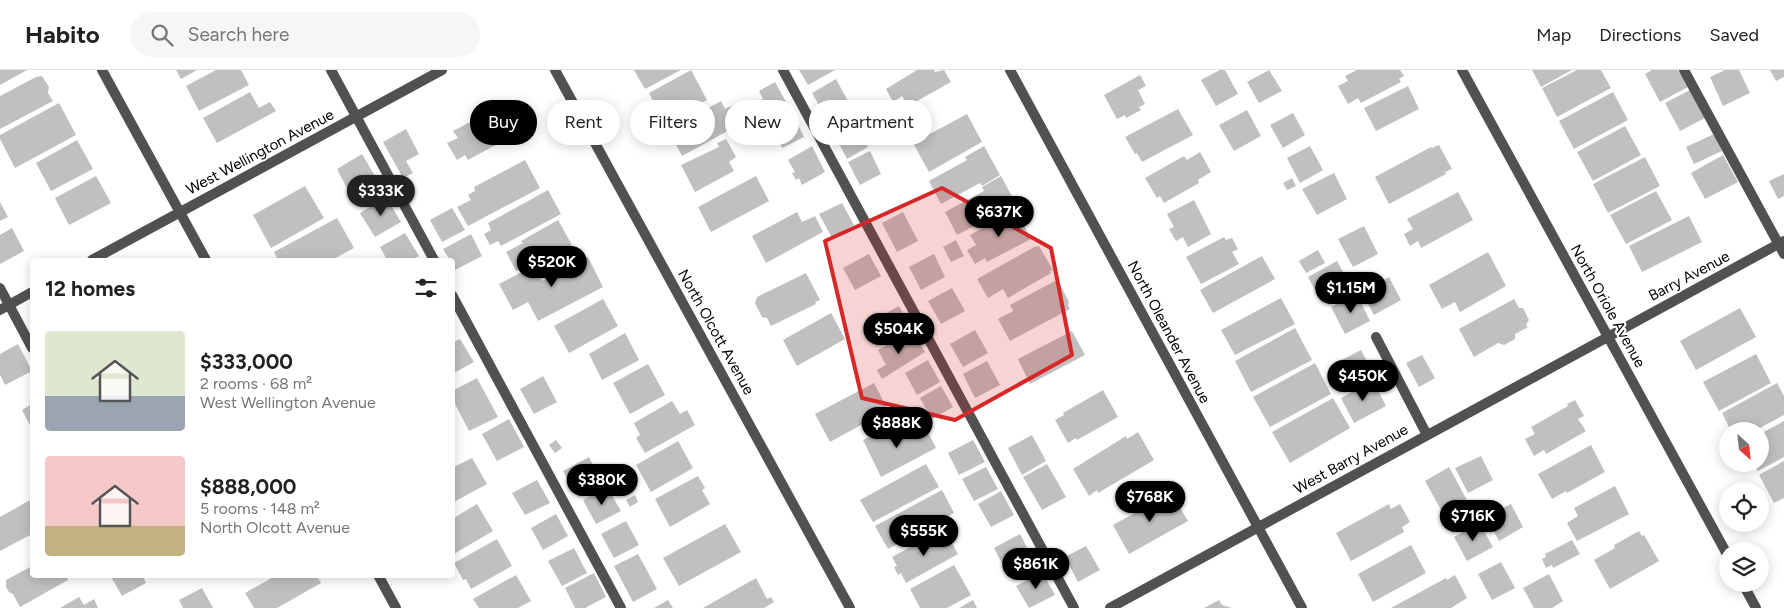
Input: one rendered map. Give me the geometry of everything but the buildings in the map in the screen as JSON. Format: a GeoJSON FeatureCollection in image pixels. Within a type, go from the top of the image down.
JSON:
{"type":"FeatureCollection","features":[{"type":"Feature","properties":{"kind":"street"},"geometry":{"type":"LineString","coordinates":[[102,70],[205,258]]}},
{"type":"Feature","properties":{"kind":"street"},"geometry":{"type":"LineString","coordinates":[[331,70],[433,258]]}},
{"type":"Feature","properties":{"kind":"street","name":"West Wellington Avenue"},"geometry":{"type":"LineString","coordinates":[[96,258],[442,70]]}},
{"type":"Feature","properties":{"kind":"street","name":"North Olcott Avenue"},"geometry":{"type":"LineString","coordinates":[[555,70],[850,608]]}},
{"type":"Feature","properties":{"kind":"street"},"geometry":{"type":"LineString","coordinates":[[783,70],[1074,608]]}},
{"type":"Feature","properties":{"kind":"street","name":"North Oleander Avenue"},"geometry":{"type":"LineString","coordinates":[[1010,70],[1302,608]]}},
{"type":"Feature","properties":{"kind":"street","name":"North Oriole Avenue"},"geometry":{"type":"LineString","coordinates":[[1462,70],[1720,542]]}},
{"type":"Feature","properties":{"kind":"street"},"geometry":{"type":"LineString","coordinates":[[1684,70],[1781,243],[1784,254]]}},
{"type":"Feature","properties":{"kind":"street","name":"Barry Avenue"},"geometry":{"type":"LineString","coordinates":[[1607,336],[1781,243]]}},
{"type":"Feature","properties":{"kind":"street"},"geometry":{"type":"LineString","coordinates":[[0,288],[4,307],[30,345]]}},
{"type":"Feature","properties":{"kind":"street"},"geometry":{"type":"LineString","coordinates":[[4,307],[30,293]]}},
{"type":"Feature","properties":{"kind":"street"},"geometry":{"type":"LineString","coordinates":[[455,301],[621,608]]}},
{"type":"Feature","properties":{"kind":"street","name":"West Barry Avenue"},"geometry":{"type":"LineString","coordinates":[[1110,608],[1607,336]]}},
{"type":"Feature","properties":{"kind":"street"},"geometry":{"type":"LineString","coordinates":[[1376,337],[1427,435]]}},
{"type":"Feature","properties":{"kind":"street"},"geometry":{"type":"LineString","coordinates":[[380,578],[396,608]]}},
{"type":"Feature","properties":{"kind":"street"},"geometry":{"type":"LineString","coordinates":[[1747,592],[1756,608]]}},
{"type":"Feature","properties":{"kind":"highlighted area"},"geometry":{"type":"Polygon","coordinates":[[[942,188],[1051,248],[1072,355],[955,420],[862,398],[825,241],[942,188]]]}}]}
